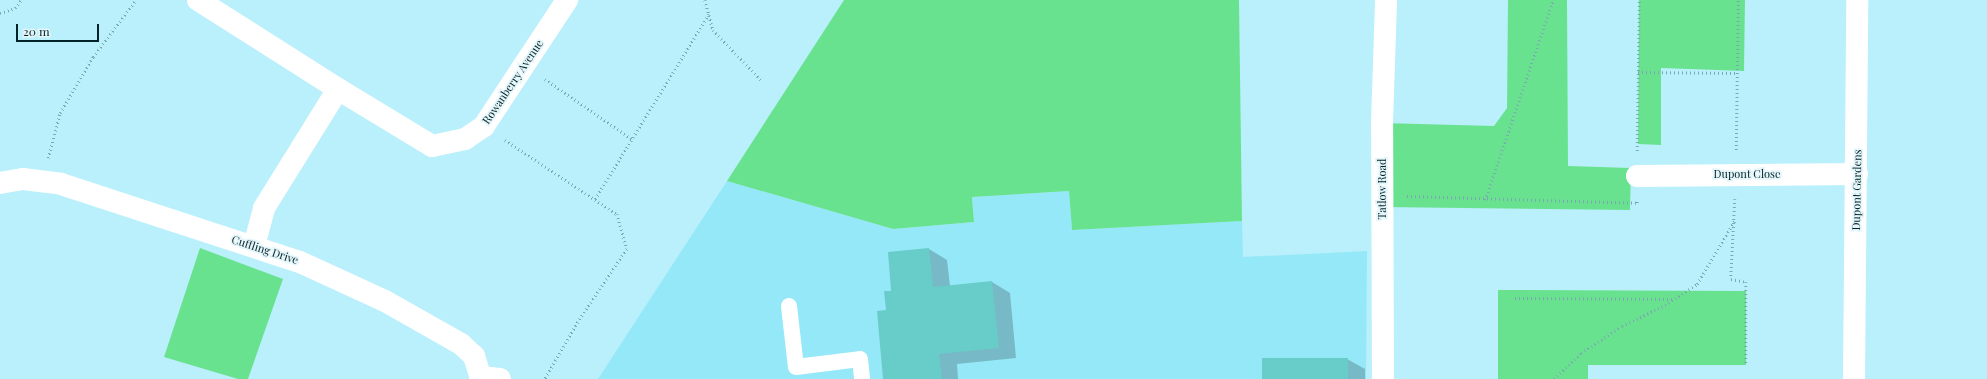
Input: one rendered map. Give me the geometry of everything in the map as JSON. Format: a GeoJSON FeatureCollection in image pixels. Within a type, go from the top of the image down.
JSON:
{"type":"FeatureCollection","features":[{"type":"Feature","properties":{"kind":"street","name":"Rowanberry Avenue"},"geometry":{"type":"LineString","coordinates":[[198,0],[338,89],[432,146],[465,139],[484,126],[525,66],[567,0]]}},
{"type":"Feature","properties":{"kind":"street","name":"Tatlow Road"},"geometry":{"type":"LineString","coordinates":[[1383,379],[1382,194],[1386,0]]}},
{"type":"Feature","properties":{"kind":"street","name":"Dupont Gardens"},"geometry":{"type":"LineString","coordinates":[[1854,379],[1857,174],[1857,0]]}},
{"type":"Feature","properties":{"kind":"street"},"geometry":{"type":"LineString","coordinates":[[254,246],[264,208],[338,89]]}},
{"type":"Feature","properties":{"kind":"street","name":"Dupont Close"},"geometry":{"type":"LineString","coordinates":[[1637,176],[1857,174]]}},
{"type":"Feature","properties":{"kind":"street","name":"Cuffling Drive"},"geometry":{"type":"LineString","coordinates":[[0,183],[23,179],[61,184],[300,262],[356,288],[461,344],[474,356],[487,378]]}},
{"type":"Feature","properties":{"kind":"lane"},"geometry":{"type":"LineString","coordinates":[[790,306],[796,373],[860,359],[862,379]]}},
{"type":"Feature","properties":{"kind":"path"},"geometry":{"type":"LineString","coordinates":[[0,13],[15,8],[21,0]]}},
{"type":"Feature","properties":{"kind":"path"},"geometry":{"type":"LineString","coordinates":[[42,181],[60,113],[93,56],[136,0]]}},
{"type":"Feature","properties":{"kind":"path"},"geometry":{"type":"LineString","coordinates":[[705,0],[713,30],[763,82]]}},
{"type":"Feature","properties":{"kind":"path"},"geometry":{"type":"LineString","coordinates":[[1486,200],[1553,0]]}},
{"type":"Feature","properties":{"kind":"path"},"geometry":{"type":"LineString","coordinates":[[1382,194],[1486,200],[1637,204],[1639,0]]}},
{"type":"Feature","properties":{"kind":"path"},"geometry":{"type":"LineString","coordinates":[[1738,0],[1735,219],[1731,279],[1746,282],[1746,365]]}},
{"type":"Feature","properties":{"kind":"path"},"geometry":{"type":"LineString","coordinates":[[594,199],[709,14]]}},
{"type":"Feature","properties":{"kind":"path"},"geometry":{"type":"LineString","coordinates":[[525,66],[632,139]]}},
{"type":"Feature","properties":{"kind":"path"},"geometry":{"type":"LineString","coordinates":[[1638,72],[1737,73]]}},
{"type":"Feature","properties":{"kind":"path"},"geometry":{"type":"LineString","coordinates":[[484,126],[617,214],[626,248],[578,322],[545,379]]}},
{"type":"Feature","properties":{"kind":"path"},"geometry":{"type":"LineString","coordinates":[[1554,379],[1582,353],[1622,326],[1675,299],[1697,284],[1735,219]]}},
{"type":"Feature","properties":{"kind":"path"},"geometry":{"type":"LineString","coordinates":[[1515,298],[1675,299]]}},
{"type":"Feature","properties":{"kind":"shaded area"},"geometry":{"type":"Polygon","coordinates":[[[727,181],[893,229],[974,222],[972,197],[1069,191],[1072,230],[1242,221],[1243,257],[1367,251],[1366,379],[598,379],[727,181]]]}},
{"type":"Feature","properties":{"kind":"green space"},"geometry":{"type":"Polygon","coordinates":[[[844,0],[1239,0],[1242,221],[1072,230],[1069,191],[972,197],[974,222],[893,229],[727,181],[844,0]]]}},
{"type":"Feature","properties":{"kind":"green space"},"geometry":{"type":"Polygon","coordinates":[[[1508,0],[1567,0],[1568,166],[1631,168],[1630,210],[1382,207],[1382,123],[1494,126],[1507,108],[1508,0]]]}},
{"type":"Feature","properties":{"kind":"green space"},"geometry":{"type":"Polygon","coordinates":[[[1639,0],[1745,0],[1744,71],[1661,68],[1661,145],[1638,144],[1639,0]]]}},
{"type":"Feature","properties":{"kind":"green space"},"geometry":{"type":"Polygon","coordinates":[[[200,248],[283,279],[248,379],[238,379],[164,357],[200,248]]]}},
{"type":"Feature","properties":{"kind":"green space"},"geometry":{"type":"Polygon","coordinates":[[[1498,290],[1746,291],[1746,365],[1588,365],[1588,379],[1498,379],[1498,290]]]}},
{"type":"Feature","properties":{"kind":"building"},"geometry":{"type":"Polygon","coordinates":[[[929,248],[933,287],[992,281],[999,348],[939,354],[942,379],[883,379],[877,311],[886,310],[884,291],[891,291],[888,252],[929,248]]]}},
{"type":"Feature","properties":{"kind":"building"},"geometry":{"type":"Polygon","coordinates":[[[1262,358],[1348,358],[1348,379],[1262,379],[1262,358]]]}}]}
